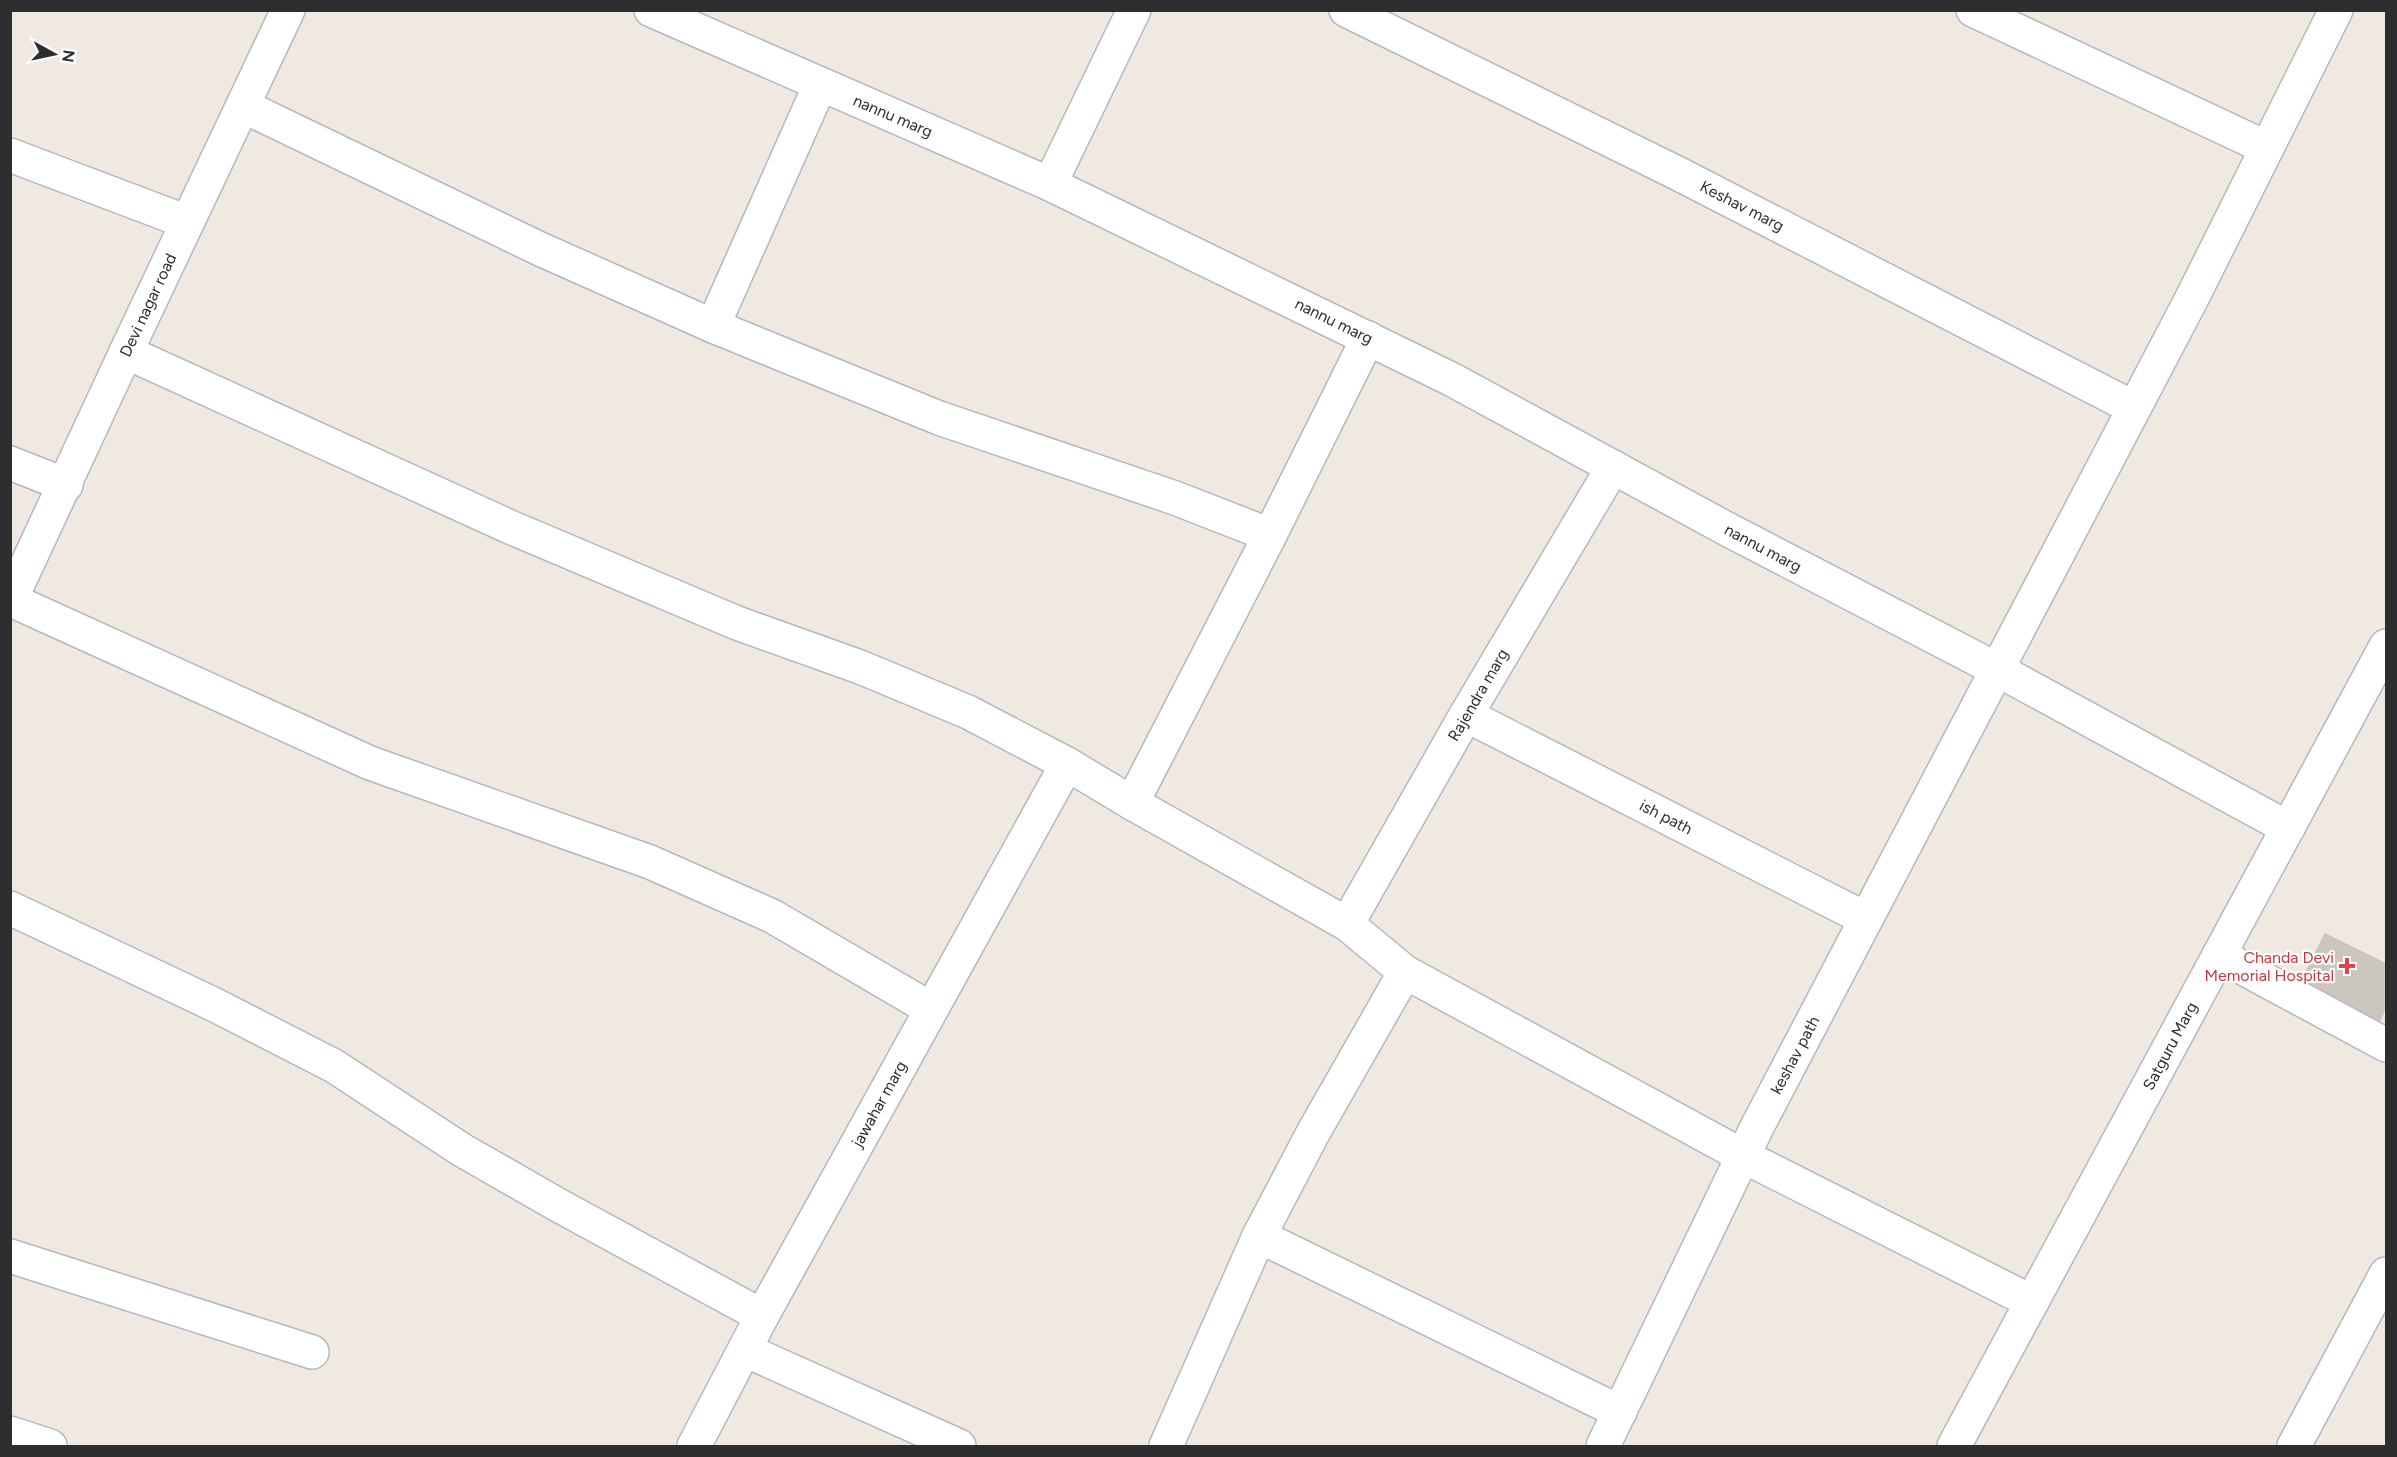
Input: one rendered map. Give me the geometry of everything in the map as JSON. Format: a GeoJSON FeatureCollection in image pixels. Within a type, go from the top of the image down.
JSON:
{"type":"FeatureCollection","features":[{"type":"Feature","properties":{"kind":"street","name":"Devi nagar road"},"geometry":{"type":"LineString","coordinates":[[11,600],[288,10]]}},
{"type":"Feature","properties":{"kind":"street","name":"nannu marg"},"geometry":{"type":"LineString","coordinates":[[651,10],[1050,184],[1368,338],[1462,385],[1998,670],[2288,828]]}},
{"type":"Feature","properties":{"kind":"street"},"geometry":{"type":"LineString","coordinates":[[1050,184],[1134,10]]}},
{"type":"Feature","properties":{"kind":"street","name":"Keshav marg"},"geometry":{"type":"LineString","coordinates":[[1346,10],[1679,174],[2134,408]]}},
{"type":"Feature","properties":{"kind":"street"},"geometry":{"type":"LineString","coordinates":[[1973,10],[2267,148]]}},
{"type":"Feature","properties":{"kind":"street","name":"keshav path"},"geometry":{"type":"LineString","coordinates":[[1603,1446],[1743,1156],[2192,300],[2336,10]]}},
{"type":"Feature","properties":{"kind":"street"},"geometry":{"type":"LineString","coordinates":[[713,326],[820,85]]}},
{"type":"Feature","properties":{"kind":"street"},"geometry":{"type":"LineString","coordinates":[[243,106],[540,249],[713,326],[939,418],[1175,498],[1270,535]]}},
{"type":"Feature","properties":{"kind":"street"},"geometry":{"type":"LineString","coordinates":[[10,154],[187,222]]}},
{"type":"Feature","properties":{"kind":"street"},"geometry":{"type":"LineString","coordinates":[[1132,803],[1368,338]]}},
{"type":"Feature","properties":{"kind":"street"},"geometry":{"type":"LineString","coordinates":[[126,352],[510,527],[737,624],[860,667],[968,711],[1067,764],[1347,924],[1405,972],[1743,1156],[2032,1302]]}},
{"type":"Feature","properties":{"kind":"street"},"geometry":{"type":"LineString","coordinates":[[10,463],[66,485]]}},
{"type":"Feature","properties":{"kind":"street","name":"Rajendra marg"},"geometry":{"type":"LineString","coordinates":[[1347,924],[1466,715],[1613,467]]}},
{"type":"Feature","properties":{"kind":"street"},"geometry":{"type":"LineString","coordinates":[[11,600],[370,763],[650,862],[752,907],[772,916],[931,1009]]}},
{"type":"Feature","properties":{"kind":"street","name":"Satguru Marg"},"geometry":{"type":"LineString","coordinates":[[1954,1446],[2386,646]]}},
{"type":"Feature","properties":{"kind":"street","name":"ish path"},"geometry":{"type":"LineString","coordinates":[[1466,715],[1866,919]]}},
{"type":"Feature","properties":{"kind":"street","name":"jawahar marg"},"geometry":{"type":"LineString","coordinates":[[694,1446],[762,1316],[1067,764]]}},
{"type":"Feature","properties":{"kind":"street"},"geometry":{"type":"LineString","coordinates":[[10,908],[215,1005],[334,1066],[462,1150],[558,1206],[762,1316]]}},
{"type":"Feature","properties":{"kind":"street"},"geometry":{"type":"LineString","coordinates":[[2219,955],[2386,1045]]}},
{"type":"Feature","properties":{"kind":"street"},"geometry":{"type":"LineString","coordinates":[[1166,1446],[1259,1236],[1313,1133],[1405,972]]}},
{"type":"Feature","properties":{"kind":"street"},"geometry":{"type":"LineString","coordinates":[[1259,1236],[1620,1412]]}},
{"type":"Feature","properties":{"kind":"street"},"geometry":{"type":"LineString","coordinates":[[10,1257],[312,1352]]}},
{"type":"Feature","properties":{"kind":"street"},"geometry":{"type":"LineString","coordinates":[[2294,1446],[2386,1274]]}},
{"type":"Feature","properties":{"kind":"street"},"geometry":{"type":"LineString","coordinates":[[745,1350],[959,1446]]}},
{"type":"Feature","properties":{"kind":"street"},"geometry":{"type":"LineString","coordinates":[[10,1433],[50,1446]]}},
{"type":"Feature","properties":{"kind":"building"},"geometry":{"type":"Polygon","coordinates":[[[2325,934],[2386,964],[2386,1006],[2378,1025],[2299,986],[2325,934]]]}},
{"type":"Feature","properties":{"kind":"place","name":"Chanda Devi Memorial Hospital"},"geometry":{"type":"Point","coordinates":[2347,966]}}]}
